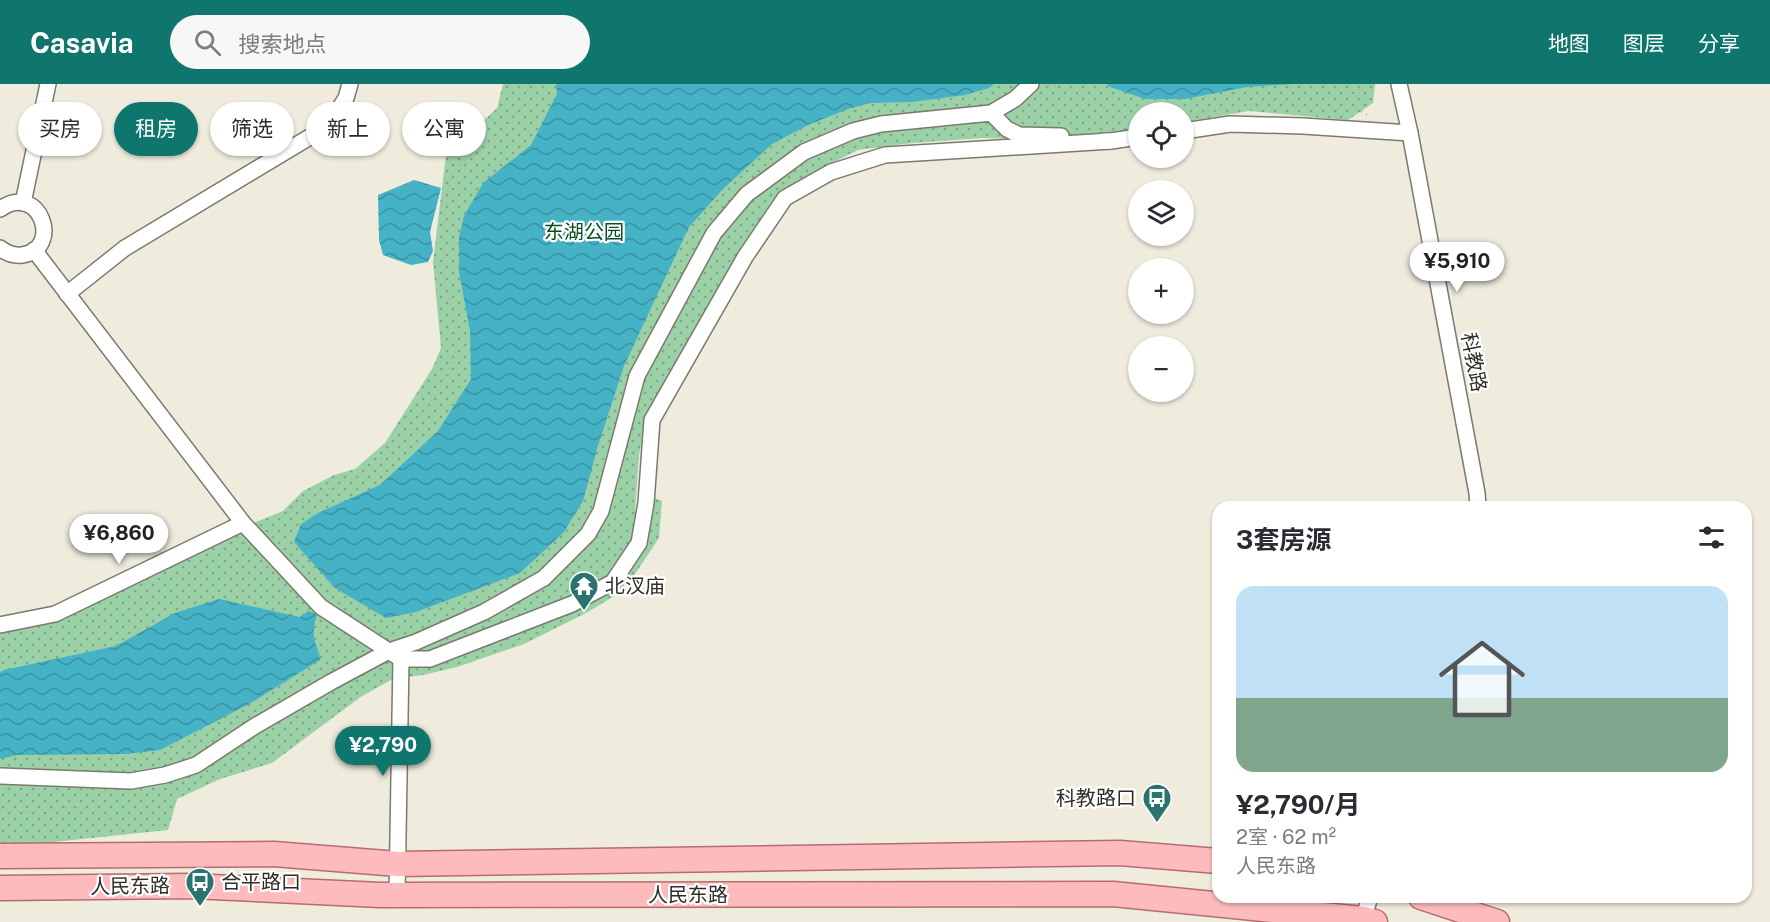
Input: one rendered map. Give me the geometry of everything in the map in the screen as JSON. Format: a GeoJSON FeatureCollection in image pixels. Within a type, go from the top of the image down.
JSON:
{"type":"FeatureCollection","features":[{"type":"Feature","properties":{"kind":"main road","name":"人民东路"},"geometry":{"type":"LineString","coordinates":[[0,856],[274,854],[398,864],[1120,853],[1212,861]]}},
{"type":"Feature","properties":{"kind":"main road","name":"人民东路"},"geometry":{"type":"LineString","coordinates":[[0,888],[191,886],[397,895],[1113,894],[1263,909],[1369,913]]}},
{"type":"Feature","properties":{"kind":"main road"},"geometry":{"type":"LineString","coordinates":[[1439,903],[1497,922]]}},
{"type":"Feature","properties":{"kind":"street"},"geometry":{"type":"LineString","coordinates":[[22,203],[48,84]]}},
{"type":"Feature","properties":{"kind":"street"},"geometry":{"type":"LineString","coordinates":[[67,294],[125,248],[328,126],[346,98],[350,84]]}},
{"type":"Feature","properties":{"kind":"street"},"geometry":{"type":"LineString","coordinates":[[0,776],[131,781],[165,775],[195,765],[331,682],[395,655],[416,642],[484,612],[544,578],[588,534],[601,511],[638,376],[714,233],[747,194],[804,152],[853,131],[882,124],[991,113],[1014,99],[1031,84]]}},
{"type":"Feature","properties":{"kind":"street","name":"科教路"},"geometry":{"type":"LineString","coordinates":[[1399,84],[1478,501]]}},
{"type":"Feature","properties":{"kind":"street"},"geometry":{"type":"LineString","coordinates":[[991,113],[1007,129],[1019,135],[1050,135],[1110,141]]}},
{"type":"Feature","properties":{"kind":"street"},"geometry":{"type":"LineString","coordinates":[[1194,129],[1230,124],[1410,133]]}},
{"type":"Feature","properties":{"kind":"street"},"geometry":{"type":"LineString","coordinates":[[34,250],[243,523],[321,607],[395,655],[430,659],[572,604],[613,582],[639,543],[646,502],[652,420],[745,257],[785,198],[831,172],[885,155],[1128,138]]}},
{"type":"Feature","properties":{"kind":"street"},"geometry":{"type":"LineString","coordinates":[[0,209],[14,202],[31,206],[38,211],[45,227],[40,244],[27,254],[11,254],[0,248]]}},
{"type":"Feature","properties":{"kind":"street"},"geometry":{"type":"LineString","coordinates":[[0,625],[55,615],[243,523]]}},
{"type":"Feature","properties":{"kind":"street"},"geometry":{"type":"LineString","coordinates":[[395,655],[397,895]]}},
{"type":"Feature","properties":{"kind":"path"},"geometry":{"type":"LineString","coordinates":[[287,513],[306,500],[368,469],[391,449],[440,389],[450,370],[455,353],[455,322],[445,284],[444,258],[447,200],[453,173],[509,126],[523,105],[530,84]]}},
{"type":"Feature","properties":{"kind":"path"},"geometry":{"type":"LineString","coordinates":[[1049,84],[1128,116]]}},
{"type":"Feature","properties":{"kind":"path"},"geometry":{"type":"LineString","coordinates":[[1356,108],[1359,84]]}},
{"type":"Feature","properties":{"kind":"path"},"geometry":{"type":"LineString","coordinates":[[1194,113],[1279,100],[1300,106],[1332,109],[1356,108],[1375,120]]}},
{"type":"Feature","properties":{"kind":"path"},"geometry":{"type":"LineString","coordinates":[[0,808],[27,812],[64,806],[81,807],[94,810],[111,819],[125,834]]}},
{"type":"Feature","properties":{"kind":"green space","name":"东湖公园"},"geometry":{"type":"Polygon","coordinates":[[[503,84],[1375,84],[1373,103],[1348,120],[1249,111],[1194,120],[1194,102],[1128,102],[1128,130],[1049,140],[983,138],[912,143],[858,150],[808,175],[774,201],[742,249],[647,416],[639,455],[635,513],[652,497],[662,501],[659,538],[633,577],[611,598],[524,644],[457,667],[393,679],[362,696],[272,763],[220,779],[177,799],[168,830],[35,844],[0,845],[0,616],[85,596],[187,550],[283,511],[303,491],[334,475],[355,469],[385,443],[432,369],[441,348],[433,262],[446,156],[486,156],[486,118],[497,108],[503,84]]]}},
{"type":"Feature","properties":{"kind":"water"},"geometry":{"type":"Polygon","coordinates":[[[556,84],[994,84],[989,88],[965,95],[912,102],[870,103],[808,125],[772,144],[723,189],[689,227],[624,366],[583,501],[564,532],[520,573],[416,612],[386,618],[335,588],[294,542],[301,524],[318,513],[380,485],[438,431],[471,379],[470,331],[459,272],[459,237],[464,216],[483,183],[531,145],[557,94],[556,84]]]}},
{"type":"Feature","properties":{"kind":"water"},"geometry":{"type":"Polygon","coordinates":[[[1107,84],[1293,84],[1247,87],[1185,99],[1145,99],[1107,84]]]}},
{"type":"Feature","properties":{"kind":"water"},"geometry":{"type":"Polygon","coordinates":[[[414,180],[441,188],[430,232],[433,251],[428,262],[411,265],[383,255],[379,240],[378,195],[414,180]]]}},
{"type":"Feature","properties":{"kind":"water"},"geometry":{"type":"Polygon","coordinates":[[[219,599],[300,617],[308,611],[317,614],[314,633],[320,660],[249,704],[160,750],[126,754],[17,755],[0,759],[0,672],[116,646],[175,613],[219,599]]]}},
{"type":"Feature","properties":{"kind":"place","name":"北汊庙"},"geometry":{"type":"Point","coordinates":[584,612]}},
{"type":"Feature","properties":{"kind":"place","name":"科教路口"},"geometry":{"type":"Point","coordinates":[1157,824]}},
{"type":"Feature","properties":{"kind":"place","name":"合平路口"},"geometry":{"type":"Point","coordinates":[200,908]}}]}
